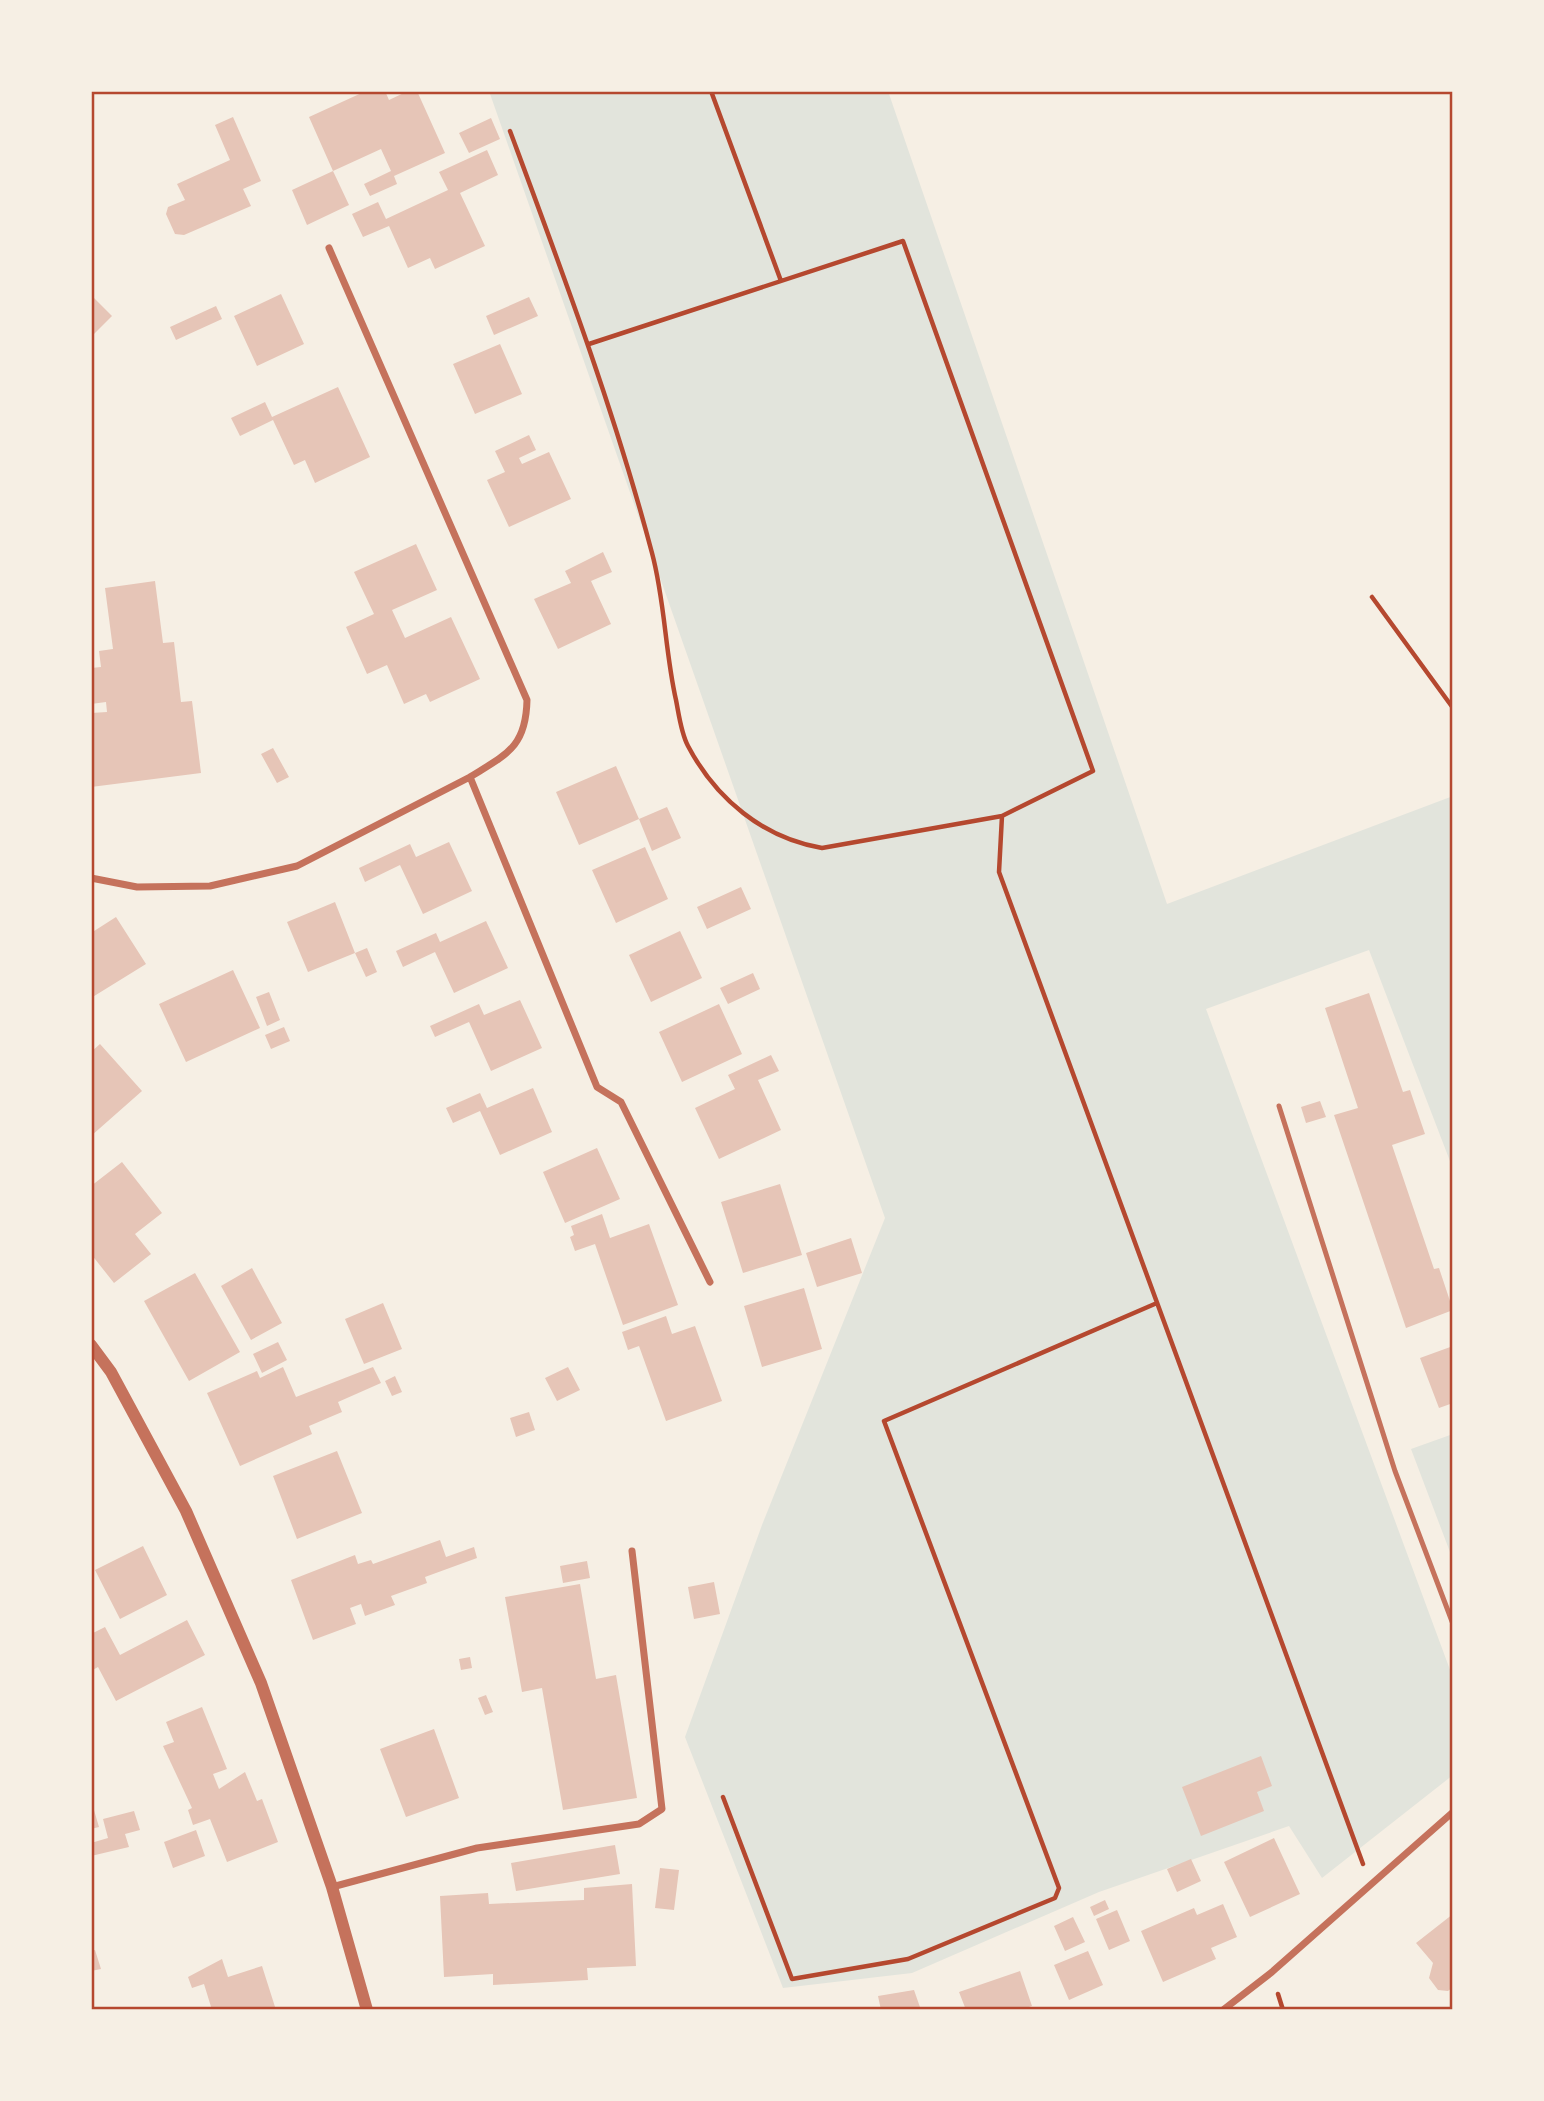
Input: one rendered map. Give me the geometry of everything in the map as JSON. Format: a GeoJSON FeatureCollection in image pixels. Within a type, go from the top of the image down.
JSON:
{"type":"FeatureCollection","features":[{"type":"Feature","properties":{"kind":"street"},"geometry":{"type":"LineString","coordinates":[[91,878],[137,887],[210,886],[297,866],[470,777],[507,754],[526,727],[527,700],[329,248]]}},
{"type":"Feature","properties":{"kind":"street"},"geometry":{"type":"LineString","coordinates":[[470,777],[597,1087],[621,1102],[710,1282]]}},
{"type":"Feature","properties":{"kind":"street"},"geometry":{"type":"LineString","coordinates":[[91,1345],[111,1372],[180,1499],[223,1590],[261,1683],[331,1887],[366,2010]]}},
{"type":"Feature","properties":{"kind":"street"},"geometry":{"type":"LineString","coordinates":[[331,1887],[477,1848],[639,1824],[662,1809],[632,1550]]}},
{"type":"Feature","properties":{"kind":"street"},"geometry":{"type":"LineString","coordinates":[[1223,2010],[1272,1972],[1453,1812]]}},
{"type":"Feature","properties":{"kind":"lane"},"geometry":{"type":"LineString","coordinates":[[1279,1106],[1395,1471],[1453,1624]]}},
{"type":"Feature","properties":{"kind":"path"},"geometry":{"type":"LineString","coordinates":[[710,91],[781,281]]}},
{"type":"Feature","properties":{"kind":"path"},"geometry":{"type":"LineString","coordinates":[[510,131],[589,344],[637,496],[654,560],[669,668],[686,743],[706,777],[759,825],[797,844],[822,848],[1002,816],[1093,771],[903,242],[589,344]]}},
{"type":"Feature","properties":{"kind":"path"},"geometry":{"type":"LineString","coordinates":[[1372,597],[1453,708]]}},
{"type":"Feature","properties":{"kind":"path"},"geometry":{"type":"LineString","coordinates":[[1002,816],[999,872],[1370,1884]]}},
{"type":"Feature","properties":{"kind":"path"},"geometry":{"type":"LineString","coordinates":[[723,1797],[792,1979],[908,1959],[1055,1898],[1059,1888],[884,1421],[1157,1303]]}},
{"type":"Feature","properties":{"kind":"shaded area"},"geometry":{"type":"Polygon","coordinates":[[[489,91],[888,91],[1167,904],[1453,796],[1453,1169],[1369,950],[1206,1009],[1453,1678],[1453,1775],[1322,1878],[1289,1826],[1099,1892],[912,1973],[783,1988],[685,1737],[762,1525],[885,1218],[489,91]]]}},
{"type":"Feature","properties":{"kind":"shaded area"},"geometry":{"type":"Polygon","coordinates":[[[1453,1434],[1453,1560],[1411,1449],[1453,1434]]]}},
{"type":"Feature","properties":{"kind":"building"},"geometry":{"type":"Polygon","coordinates":[[[366,91],[385,91],[389,100],[408,91],[417,91],[445,153],[394,176],[397,184],[370,196],[364,184],[391,171],[381,149],[333,171],[309,117],[366,91]]]}},
{"type":"Feature","properties":{"kind":"building"},"geometry":{"type":"Polygon","coordinates":[[[233,117],[261,181],[243,189],[251,206],[184,235],[175,234],[166,214],[168,207],[185,200],[177,184],[230,160],[215,125],[233,117]]]}},
{"type":"Feature","properties":{"kind":"building"},"geometry":{"type":"Polygon","coordinates":[[[491,118],[500,139],[469,153],[459,133],[491,118]]]}},
{"type":"Feature","properties":{"kind":"building"},"geometry":{"type":"Polygon","coordinates":[[[487,150],[498,175],[460,193],[485,246],[435,269],[430,258],[408,268],[389,226],[363,237],[352,214],[378,202],[386,219],[448,190],[439,172],[487,150]]]}},
{"type":"Feature","properties":{"kind":"building"},"geometry":{"type":"Polygon","coordinates":[[[333,171],[349,205],[307,225],[292,190],[333,171]]]}},
{"type":"Feature","properties":{"kind":"building"},"geometry":{"type":"Polygon","coordinates":[[[281,294],[304,344],[257,366],[234,316],[281,294]]]}},
{"type":"Feature","properties":{"kind":"building"},"geometry":{"type":"Polygon","coordinates":[[[91,295],[112,316],[91,337],[91,295]]]}},
{"type":"Feature","properties":{"kind":"building"},"geometry":{"type":"Polygon","coordinates":[[[529,297],[538,316],[494,335],[486,316],[529,297]]]}},
{"type":"Feature","properties":{"kind":"building"},"geometry":{"type":"Polygon","coordinates":[[[216,306],[222,319],[176,340],[170,327],[216,306]]]}},
{"type":"Feature","properties":{"kind":"building"},"geometry":{"type":"Polygon","coordinates":[[[500,344],[522,394],[475,414],[453,364],[500,344]]]}},
{"type":"Feature","properties":{"kind":"building"},"geometry":{"type":"Polygon","coordinates":[[[338,387],[370,457],[315,483],[305,460],[294,465],[273,420],[240,436],[231,418],[265,402],[272,417],[338,387]]]}},
{"type":"Feature","properties":{"kind":"building"},"geometry":{"type":"Polygon","coordinates":[[[529,435],[536,450],[519,458],[522,464],[549,452],[571,499],[509,527],[487,480],[505,472],[495,451],[529,435]]]}},
{"type":"Feature","properties":{"kind":"building"},"geometry":{"type":"Polygon","coordinates":[[[416,544],[437,590],[392,610],[405,638],[451,617],[480,679],[430,702],[426,694],[404,704],[387,665],[367,674],[346,627],[374,614],[354,572],[416,544]]]}},
{"type":"Feature","properties":{"kind":"building"},"geometry":{"type":"Polygon","coordinates":[[[603,552],[612,572],[591,581],[611,624],[558,649],[534,599],[571,583],[565,571],[603,552]]]}},
{"type":"Feature","properties":{"kind":"building"},"geometry":{"type":"Polygon","coordinates":[[[155,581],[163,643],[174,642],[181,702],[192,701],[201,773],[91,787],[91,713],[107,712],[106,702],[91,704],[91,668],[101,667],[99,651],[113,649],[105,588],[155,581]]]}},
{"type":"Feature","properties":{"kind":"building"},"geometry":{"type":"Polygon","coordinates":[[[273,748],[289,777],[277,783],[261,754],[273,748]]]}},
{"type":"Feature","properties":{"kind":"building"},"geometry":{"type":"Polygon","coordinates":[[[616,766],[639,819],[579,845],[556,792],[616,766]]]}},
{"type":"Feature","properties":{"kind":"building"},"geometry":{"type":"Polygon","coordinates":[[[667,807],[681,838],[652,851],[639,819],[667,807]]]}},
{"type":"Feature","properties":{"kind":"building"},"geometry":{"type":"Polygon","coordinates":[[[449,842],[472,891],[423,914],[400,865],[365,882],[359,868],[410,844],[416,857],[449,842]]]}},
{"type":"Feature","properties":{"kind":"building"},"geometry":{"type":"Polygon","coordinates":[[[645,847],[668,899],[616,923],[592,870],[645,847]]]}},
{"type":"Feature","properties":{"kind":"building"},"geometry":{"type":"Polygon","coordinates":[[[741,887],[751,909],[707,929],[697,907],[741,887]]]}},
{"type":"Feature","properties":{"kind":"building"},"geometry":{"type":"Polygon","coordinates":[[[335,902],[355,953],[308,972],[287,922],[335,902]]]}},
{"type":"Feature","properties":{"kind":"building"},"geometry":{"type":"Polygon","coordinates":[[[116,917],[146,964],[91,998],[91,933],[116,917]]]}},
{"type":"Feature","properties":{"kind":"building"},"geometry":{"type":"Polygon","coordinates":[[[486,921],[508,968],[454,993],[435,952],[403,967],[396,951],[436,933],[440,942],[486,921]]]}},
{"type":"Feature","properties":{"kind":"building"},"geometry":{"type":"Polygon","coordinates":[[[680,931],[702,978],[651,1002],[629,955],[680,931]]]}},
{"type":"Feature","properties":{"kind":"building"},"geometry":{"type":"Polygon","coordinates":[[[367,948],[377,972],[366,977],[355,953],[367,948]]]}},
{"type":"Feature","properties":{"kind":"building"},"geometry":{"type":"Polygon","coordinates":[[[233,970],[260,1028],[186,1062],[159,1004],[233,970]]]}},
{"type":"Feature","properties":{"kind":"building"},"geometry":{"type":"Polygon","coordinates":[[[753,973],[760,989],[728,1004],[720,988],[753,973]]]}},
{"type":"Feature","properties":{"kind":"building"},"geometry":{"type":"Polygon","coordinates":[[[269,992],[280,1020],[267,1026],[256,997],[269,992]]]}},
{"type":"Feature","properties":{"kind":"building"},"geometry":{"type":"Polygon","coordinates":[[[1369,993],[1403,1092],[1410,1090],[1425,1134],[1392,1145],[1434,1269],[1439,1268],[1453,1310],[1406,1328],[1334,1115],[1358,1108],[1325,1008],[1369,993]]]}},
{"type":"Feature","properties":{"kind":"building"},"geometry":{"type":"Polygon","coordinates":[[[520,1000],[542,1048],[491,1071],[469,1022],[435,1037],[430,1026],[479,1004],[484,1015],[520,1000]]]}},
{"type":"Feature","properties":{"kind":"building"},"geometry":{"type":"Polygon","coordinates":[[[719,1004],[742,1054],[682,1082],[659,1032],[719,1004]]]}},
{"type":"Feature","properties":{"kind":"building"},"geometry":{"type":"Polygon","coordinates":[[[284,1027],[290,1041],[271,1049],[265,1035],[284,1027]]]}},
{"type":"Feature","properties":{"kind":"building"},"geometry":{"type":"Polygon","coordinates":[[[100,1044],[142,1091],[91,1136],[91,1052],[100,1044]]]}},
{"type":"Feature","properties":{"kind":"building"},"geometry":{"type":"Polygon","coordinates":[[[771,1055],[779,1071],[758,1080],[781,1130],[719,1159],[695,1108],[735,1089],[728,1075],[771,1055]]]}},
{"type":"Feature","properties":{"kind":"building"},"geometry":{"type":"Polygon","coordinates":[[[533,1088],[552,1132],[500,1155],[480,1111],[453,1123],[446,1108],[480,1093],[487,1108],[533,1088]]]}},
{"type":"Feature","properties":{"kind":"building"},"geometry":{"type":"Polygon","coordinates":[[[1320,1101],[1326,1117],[1306,1123],[1301,1107],[1320,1101]]]}},
{"type":"Feature","properties":{"kind":"building"},"geometry":{"type":"Polygon","coordinates":[[[597,1148],[620,1199],[565,1223],[543,1172],[597,1148]]]}},
{"type":"Feature","properties":{"kind":"building"},"geometry":{"type":"Polygon","coordinates":[[[122,1162],[162,1213],[135,1234],[151,1254],[114,1283],[91,1254],[91,1208],[94,1205],[91,1201],[91,1186],[122,1162]]]}},
{"type":"Feature","properties":{"kind":"building"},"geometry":{"type":"Polygon","coordinates":[[[780,1184],[802,1255],[743,1273],[721,1202],[780,1184]]]}},
{"type":"Feature","properties":{"kind":"building"},"geometry":{"type":"Polygon","coordinates":[[[602,1214],[610,1238],[649,1224],[678,1305],[623,1325],[595,1244],[575,1251],[570,1237],[574,1235],[571,1226],[602,1214]]]}},
{"type":"Feature","properties":{"kind":"building"},"geometry":{"type":"Polygon","coordinates":[[[851,1238],[862,1273],[817,1287],[806,1253],[851,1238]]]}},
{"type":"Feature","properties":{"kind":"building"},"geometry":{"type":"Polygon","coordinates":[[[252,1268],[282,1323],[251,1340],[221,1286],[252,1268]]]}},
{"type":"Feature","properties":{"kind":"building"},"geometry":{"type":"Polygon","coordinates":[[[195,1273],[240,1352],[189,1381],[144,1301],[195,1273]]]}},
{"type":"Feature","properties":{"kind":"building"},"geometry":{"type":"Polygon","coordinates":[[[804,1288],[822,1349],[762,1367],[744,1306],[804,1288]]]}},
{"type":"Feature","properties":{"kind":"building"},"geometry":{"type":"Polygon","coordinates":[[[383,1303],[402,1349],[364,1364],[345,1319],[383,1303]]]}},
{"type":"Feature","properties":{"kind":"building"},"geometry":{"type":"Polygon","coordinates":[[[666,1316],[672,1334],[695,1326],[722,1401],[666,1421],[639,1346],[628,1350],[622,1332],[666,1316]]]}},
{"type":"Feature","properties":{"kind":"building"},"geometry":{"type":"Polygon","coordinates":[[[278,1342],[287,1360],[262,1373],[253,1354],[278,1342]]]}},
{"type":"Feature","properties":{"kind":"building"},"geometry":{"type":"Polygon","coordinates":[[[1453,1346],[1453,1403],[1439,1408],[1420,1358],[1453,1346]]]}},
{"type":"Feature","properties":{"kind":"building"},"geometry":{"type":"Polygon","coordinates":[[[283,1367],[296,1397],[373,1367],[381,1383],[338,1402],[342,1412],[309,1426],[312,1434],[240,1466],[207,1393],[257,1371],[260,1378],[283,1367]]]}},
{"type":"Feature","properties":{"kind":"building"},"geometry":{"type":"Polygon","coordinates":[[[568,1367],[580,1390],[557,1401],[545,1378],[568,1367]]]}},
{"type":"Feature","properties":{"kind":"building"},"geometry":{"type":"Polygon","coordinates":[[[395,1376],[402,1392],[392,1396],[385,1381],[395,1376]]]}},
{"type":"Feature","properties":{"kind":"building"},"geometry":{"type":"Polygon","coordinates":[[[529,1412],[535,1430],[516,1437],[510,1418],[529,1412]]]}},
{"type":"Feature","properties":{"kind":"building"},"geometry":{"type":"Polygon","coordinates":[[[337,1451],[362,1513],[297,1539],[273,1476],[337,1451]]]}},
{"type":"Feature","properties":{"kind":"building"},"geometry":{"type":"Polygon","coordinates":[[[440,1540],[446,1557],[474,1547],[477,1558],[425,1577],[427,1583],[391,1596],[395,1605],[365,1616],[361,1604],[350,1608],[356,1624],[313,1640],[291,1580],[355,1555],[358,1564],[371,1560],[373,1564],[440,1540]]]}},
{"type":"Feature","properties":{"kind":"building"},"geometry":{"type":"Polygon","coordinates":[[[143,1546],[167,1595],[120,1619],[95,1570],[143,1546]]]}},
{"type":"Feature","properties":{"kind":"building"},"geometry":{"type":"Polygon","coordinates":[[[587,1561],[590,1578],[563,1583],[560,1566],[587,1561]]]}},
{"type":"Feature","properties":{"kind":"building"},"geometry":{"type":"Polygon","coordinates":[[[714,1582],[720,1614],[694,1619],[688,1587],[714,1582]]]}},
{"type":"Feature","properties":{"kind":"building"},"geometry":{"type":"Polygon","coordinates":[[[580,1584],[596,1679],[616,1675],[637,1798],[563,1810],[542,1688],[522,1692],[505,1597],[580,1584]]]}},
{"type":"Feature","properties":{"kind":"building"},"geometry":{"type":"Polygon","coordinates":[[[187,1620],[205,1655],[116,1701],[98,1667],[91,1671],[91,1634],[105,1627],[120,1655],[187,1620]]]}},
{"type":"Feature","properties":{"kind":"building"},"geometry":{"type":"Polygon","coordinates":[[[470,1657],[472,1668],[461,1670],[459,1659],[470,1657]]]}},
{"type":"Feature","properties":{"kind":"building"},"geometry":{"type":"Polygon","coordinates":[[[486,1695],[493,1712],[485,1715],[478,1698],[486,1695]]]}},
{"type":"Feature","properties":{"kind":"building"},"geometry":{"type":"Polygon","coordinates":[[[202,1707],[227,1769],[213,1774],[219,1789],[245,1772],[257,1801],[262,1799],[278,1842],[227,1862],[210,1819],[193,1825],[188,1810],[192,1808],[163,1746],[174,1742],[166,1722],[202,1707]]]}},
{"type":"Feature","properties":{"kind":"building"},"geometry":{"type":"Polygon","coordinates":[[[434,1729],[459,1798],[406,1817],[380,1749],[434,1729]]]}},
{"type":"Feature","properties":{"kind":"building"},"geometry":{"type":"Polygon","coordinates":[[[1261,1756],[1272,1786],[1257,1792],[1264,1811],[1201,1836],[1182,1787],[1261,1756]]]}},
{"type":"Feature","properties":{"kind":"building"},"geometry":{"type":"Polygon","coordinates":[[[91,1800],[99,1827],[91,1829],[91,1800]]]}},
{"type":"Feature","properties":{"kind":"building"},"geometry":{"type":"Polygon","coordinates":[[[134,1811],[140,1830],[125,1834],[129,1847],[91,1856],[91,1843],[108,1838],[103,1819],[134,1811]]]}},
{"type":"Feature","properties":{"kind":"building"},"geometry":{"type":"Polygon","coordinates":[[[196,1830],[205,1856],[173,1868],[164,1842],[196,1830]]]}},
{"type":"Feature","properties":{"kind":"building"},"geometry":{"type":"Polygon","coordinates":[[[1274,1838],[1300,1894],[1250,1917],[1224,1862],[1274,1838]]]}},
{"type":"Feature","properties":{"kind":"building"},"geometry":{"type":"Polygon","coordinates":[[[615,1845],[620,1874],[516,1891],[511,1863],[615,1845]]]}},
{"type":"Feature","properties":{"kind":"building"},"geometry":{"type":"Polygon","coordinates":[[[1191,1859],[1201,1881],[1177,1892],[1167,1869],[1191,1859]]]}},
{"type":"Feature","properties":{"kind":"building"},"geometry":{"type":"Polygon","coordinates":[[[660,1868],[679,1870],[674,1910],[655,1908],[660,1868]]]}},
{"type":"Feature","properties":{"kind":"building"},"geometry":{"type":"Polygon","coordinates":[[[632,1884],[636,1966],[587,1968],[588,1980],[493,1985],[493,1974],[444,1977],[440,1896],[488,1893],[489,1904],[584,1900],[584,1888],[632,1884]]]}},
{"type":"Feature","properties":{"kind":"building"},"geometry":{"type":"Polygon","coordinates":[[[1105,1900],[1109,1909],[1094,1916],[1090,1907],[1105,1900]]]}},
{"type":"Feature","properties":{"kind":"building"},"geometry":{"type":"Polygon","coordinates":[[[1223,1904],[1237,1937],[1211,1948],[1216,1959],[1163,1982],[1141,1931],[1194,1908],[1197,1915],[1223,1904]]]}},
{"type":"Feature","properties":{"kind":"building"},"geometry":{"type":"Polygon","coordinates":[[[1117,1910],[1130,1941],[1109,1950],[1096,1919],[1117,1910]]]}},
{"type":"Feature","properties":{"kind":"building"},"geometry":{"type":"Polygon","coordinates":[[[1453,1914],[1453,1987],[1448,1991],[1438,1990],[1429,1978],[1433,1963],[1416,1943],[1453,1914]]]}},
{"type":"Feature","properties":{"kind":"building"},"geometry":{"type":"Polygon","coordinates":[[[1073,1917],[1085,1942],[1065,1951],[1054,1926],[1073,1917]]]}},
{"type":"Feature","properties":{"kind":"building"},"geometry":{"type":"Polygon","coordinates":[[[95,1950],[101,1969],[91,1971],[91,1951],[95,1950]]]}},
{"type":"Feature","properties":{"kind":"building"},"geometry":{"type":"Polygon","coordinates":[[[1088,1951],[1103,1985],[1069,2000],[1054,1965],[1088,1951]]]}},
{"type":"Feature","properties":{"kind":"building"},"geometry":{"type":"Polygon","coordinates":[[[222,1959],[228,1977],[262,1966],[276,2010],[212,2010],[204,1984],[192,1988],[188,1977],[222,1959]]]}},
{"type":"Feature","properties":{"kind":"building"},"geometry":{"type":"Polygon","coordinates":[[[1020,1971],[1032,2006],[1020,2010],[966,2010],[959,1992],[1020,1971]]]}},
{"type":"Feature","properties":{"kind":"building"},"geometry":{"type":"Polygon","coordinates":[[[914,1990],[921,2010],[881,2010],[878,1996],[914,1990]]]}}]}
